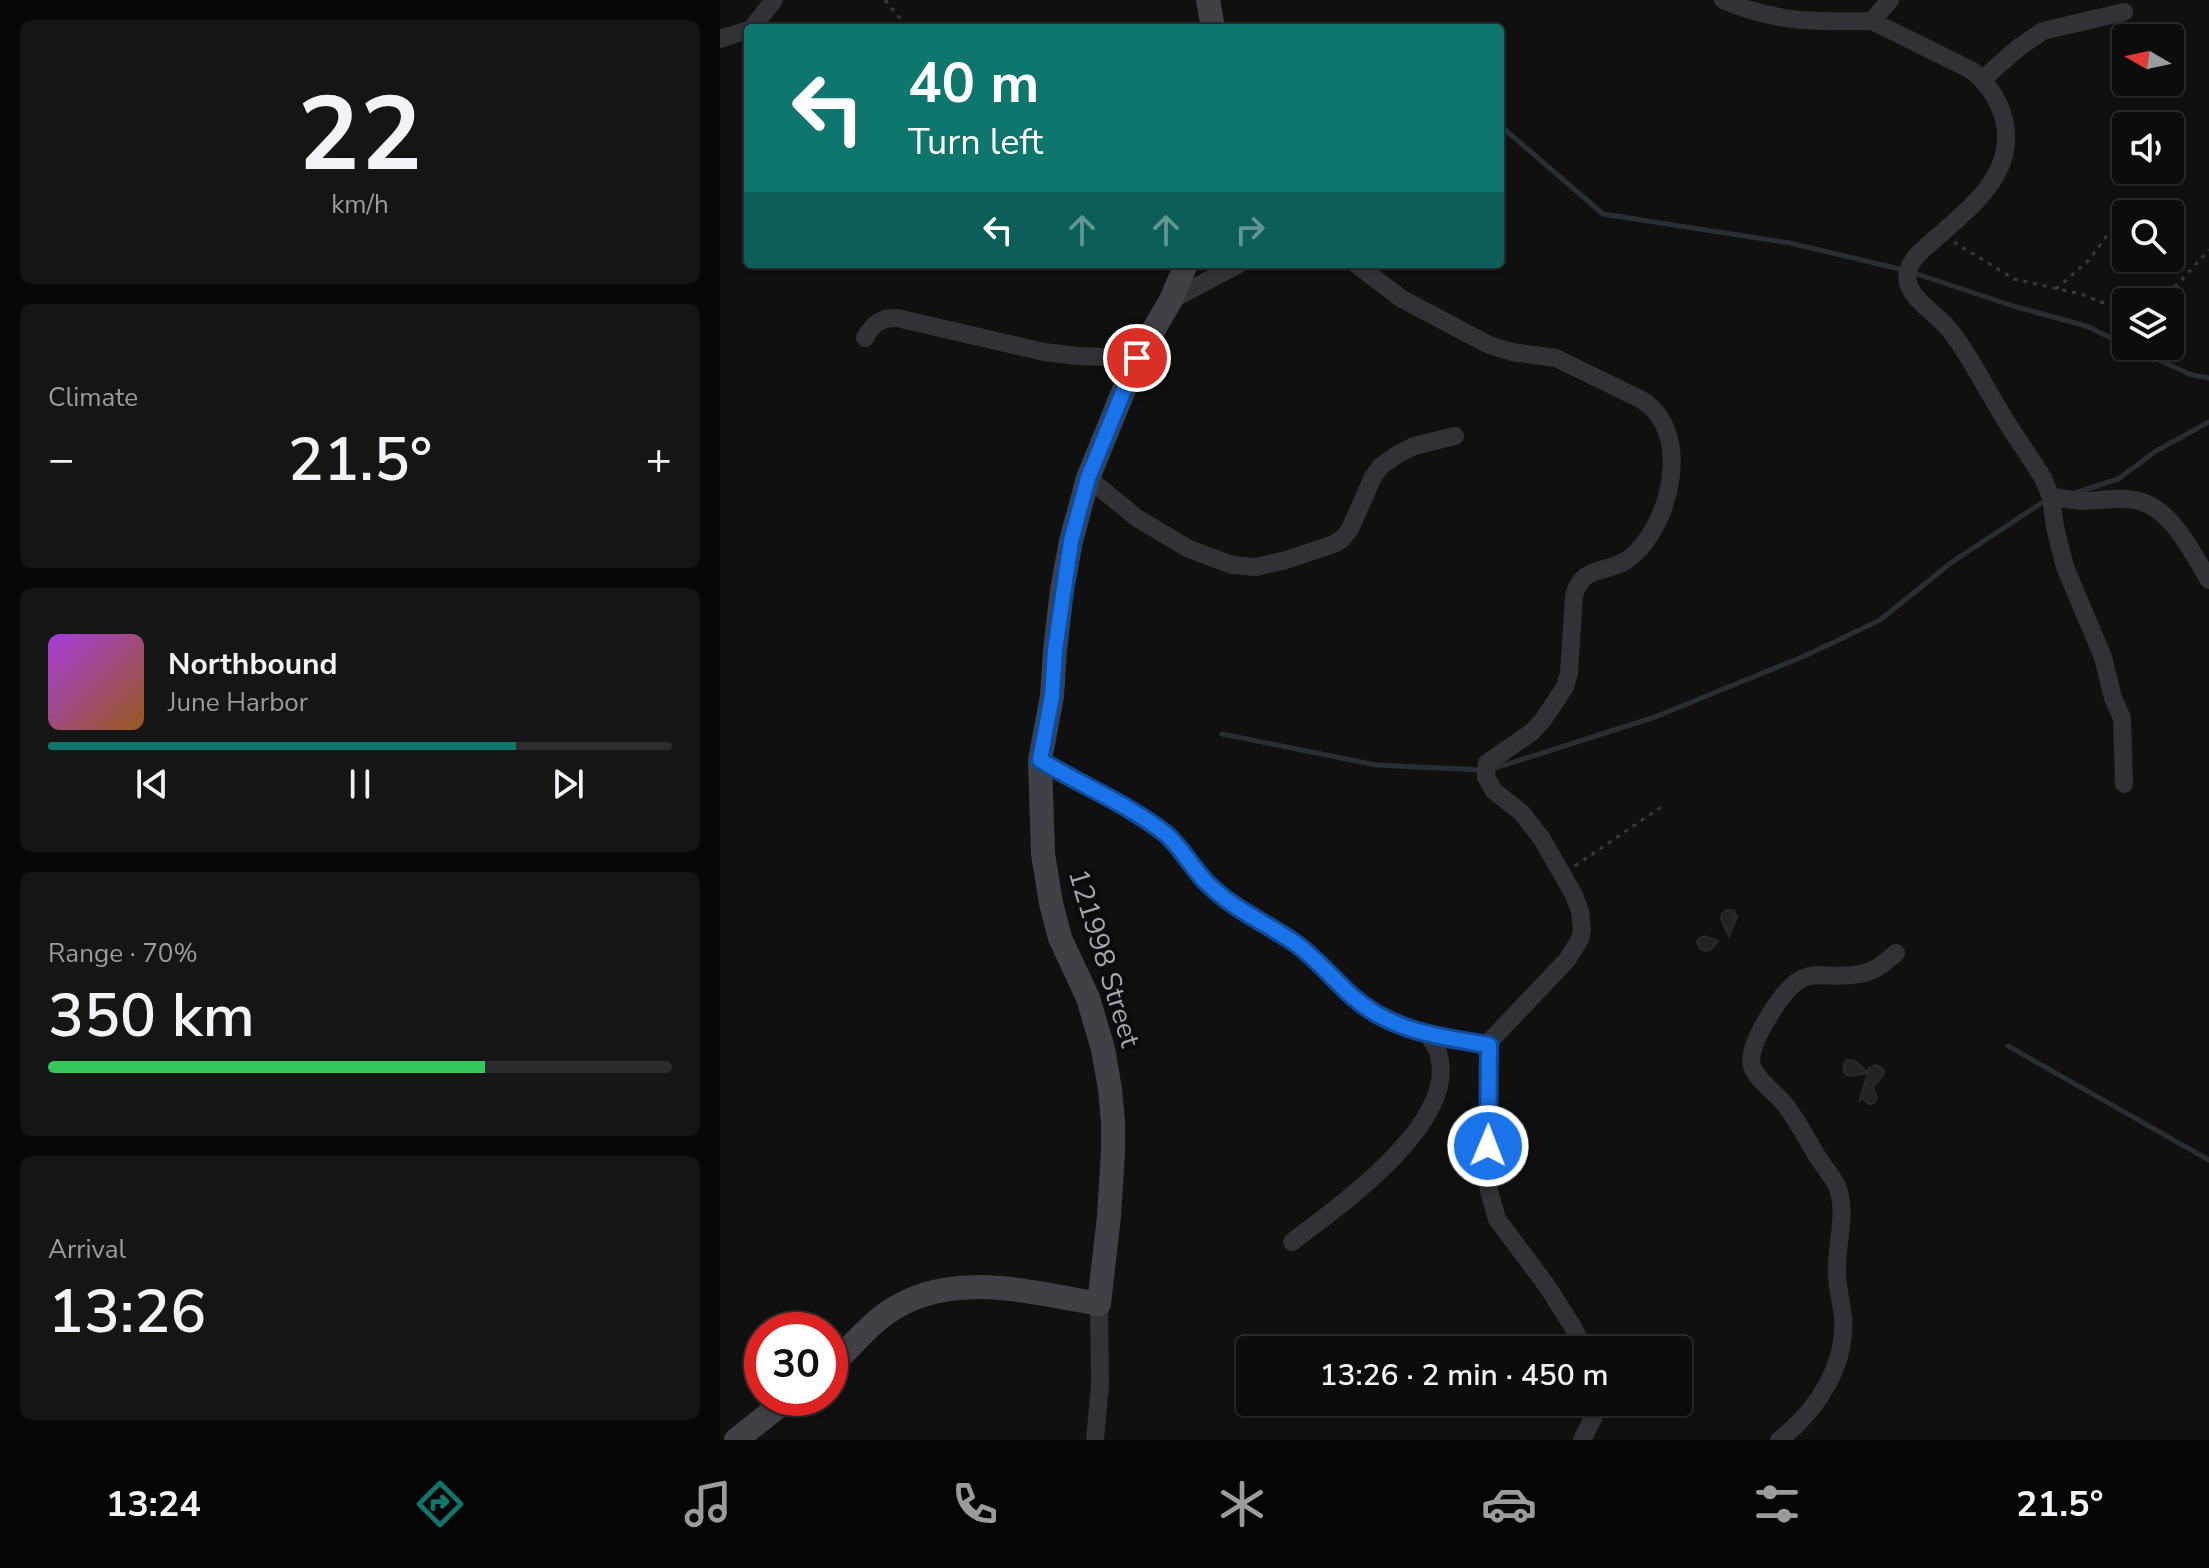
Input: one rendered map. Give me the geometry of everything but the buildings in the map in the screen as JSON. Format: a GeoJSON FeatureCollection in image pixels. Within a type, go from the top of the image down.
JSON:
{"type":"FeatureCollection","features":[{"type":"Feature","properties":{"kind":"street"},"geometry":{"type":"LineString","coordinates":[[756,24],[774,0]]}},
{"type":"Feature","properties":{"kind":"street"},"geometry":{"type":"LineString","coordinates":[[1208,0],[1212,24]]}},
{"type":"Feature","properties":{"kind":"street"},"geometry":{"type":"LineString","coordinates":[[1723,0],[1770,17],[1872,21],[1971,70],[1983,79],[1997,98],[2007,135],[2006,150],[1994,179],[1965,214],[1912,261],[1908,286],[1948,328],[2043,478],[2051,497],[2065,567],[2103,657],[2113,698],[2122,718],[2124,784]]}},
{"type":"Feature","properties":{"kind":"street"},"geometry":{"type":"LineString","coordinates":[[1872,21],[1890,0]]}},
{"type":"Feature","properties":{"kind":"street"},"geometry":{"type":"LineString","coordinates":[[1983,79],[2043,31],[2124,12]]}},
{"type":"Feature","properties":{"kind":"street"},"geometry":{"type":"LineString","coordinates":[[720,39],[744,31]]}},
{"type":"Feature","properties":{"kind":"street","name":"121998 Street"},"geometry":{"type":"LineString","coordinates":[[1099,1304],[1113,1152],[1110,1089],[1103,1049],[1088,998],[1060,938],[1051,903],[1043,854],[1040,760],[1052,696],[1062,590],[1088,478],[1137,358],[1171,300],[1184,268]]}},
{"type":"Feature","properties":{"kind":"street"},"geometry":{"type":"LineString","coordinates":[[1171,300],[1231,268]]}},
{"type":"Feature","properties":{"kind":"street"},"geometry":{"type":"LineString","coordinates":[[1361,268],[1402,299],[1489,345],[1512,352],[1556,358],[1624,390],[1654,408],[1665,425],[1672,452],[1669,491],[1646,541],[1631,558],[1614,567],[1595,571],[1581,580],[1574,596],[1569,673],[1565,687],[1532,732],[1487,763],[1488,784],[1533,826],[1580,911],[1580,939],[1567,960],[1489,1045],[1489,1191],[1497,1219],[1547,1286],[1577,1336]]}},
{"type":"Feature","properties":{"kind":"street"},"geometry":{"type":"LineString","coordinates":[[865,338],[876,322],[889,317],[1044,352],[1137,358]]}},
{"type":"Feature","properties":{"kind":"street"},"geometry":{"type":"LineString","coordinates":[[1088,478],[1137,518],[1189,549],[1232,565],[1256,567],[1286,560],[1342,539],[1381,466],[1414,446],[1455,436]]}},
{"type":"Feature","properties":{"kind":"street"},"geometry":{"type":"LineString","coordinates":[[2051,497],[2082,501],[2140,501],[2157,510],[2183,539],[2209,580]]}},
{"type":"Feature","properties":{"kind":"street"},"geometry":{"type":"LineString","coordinates":[[1040,760],[1110,798],[1164,833],[1208,884],[1249,916],[1318,960],[1355,999],[1397,1025],[1427,1034],[1489,1045]]}},
{"type":"Feature","properties":{"kind":"street"},"geometry":{"type":"LineString","coordinates":[[1779,1440],[1805,1417],[1821,1396],[1838,1358],[1843,1317],[1836,1272],[1841,1196],[1786,1106],[1755,1073],[1752,1051],[1777,1004],[1801,978],[1814,974],[1860,974],[1879,967],[1896,953]]}},
{"type":"Feature","properties":{"kind":"street"},"geometry":{"type":"LineString","coordinates":[[1292,1242],[1367,1182],[1403,1148],[1424,1120],[1436,1097],[1441,1076],[1439,1053],[1427,1034]]}},
{"type":"Feature","properties":{"kind":"street"},"geometry":{"type":"LineString","coordinates":[[848,1349],[885,1315],[910,1301],[940,1292],[986,1286],[1099,1304],[1100,1385],[1095,1440]]}},
{"type":"Feature","properties":{"kind":"street"},"geometry":{"type":"LineString","coordinates":[[736,1440],[766,1416]]}},
{"type":"Feature","properties":{"kind":"street"},"geometry":{"type":"LineString","coordinates":[[1582,1440],[1594,1416]]}},
{"type":"Feature","properties":{"kind":"path"},"geometry":{"type":"LineString","coordinates":[[885,0],[905,24]]}},
{"type":"Feature","properties":{"kind":"path"},"geometry":{"type":"LineString","coordinates":[[2056,289],[2089,260],[2112,229]]}},
{"type":"Feature","properties":{"kind":"path"},"geometry":{"type":"LineString","coordinates":[[1941,234],[2014,279],[2081,294],[2112,306]]}},
{"type":"Feature","properties":{"kind":"path"},"geometry":{"type":"LineString","coordinates":[[2174,288],[2209,250]]}},
{"type":"Feature","properties":{"kind":"path"},"geometry":{"type":"LineString","coordinates":[[1562,875],[1664,805]]}},
{"type":"Feature","properties":{"kind":"waterway"},"geometry":{"type":"LineString","coordinates":[[1504,129],[1603,214],[1790,243],[1908,271],[2013,306],[2086,326],[2112,338]]}},
{"type":"Feature","properties":{"kind":"waterway"},"geometry":{"type":"LineString","coordinates":[[2159,360],[2192,375],[2209,378]]}},
{"type":"Feature","properties":{"kind":"waterway"},"geometry":{"type":"LineString","coordinates":[[2075,493],[2118,479],[2156,451],[2209,422]]}},
{"type":"Feature","properties":{"kind":"waterway"},"geometry":{"type":"LineString","coordinates":[[1492,769],[1655,717],[1807,655],[1880,620],[1952,562],[2046,500]]}},
{"type":"Feature","properties":{"kind":"waterway"},"geometry":{"type":"LineString","coordinates":[[1222,734],[1376,765],[1482,770]]}},
{"type":"Feature","properties":{"kind":"waterway"},"geometry":{"type":"LineString","coordinates":[[2008,1046],[2209,1160]]}},
{"type":"Feature","properties":{"kind":"route"},"geometry":{"type":"LineString","coordinates":[[1137,358],[1088,478],[1071,541],[1062,590],[1052,696],[1040,760],[1110,798],[1164,833],[1208,884],[1230,903],[1318,960],[1355,999],[1380,1015],[1413,1031],[1489,1045],[1488,1146]]}}]}
